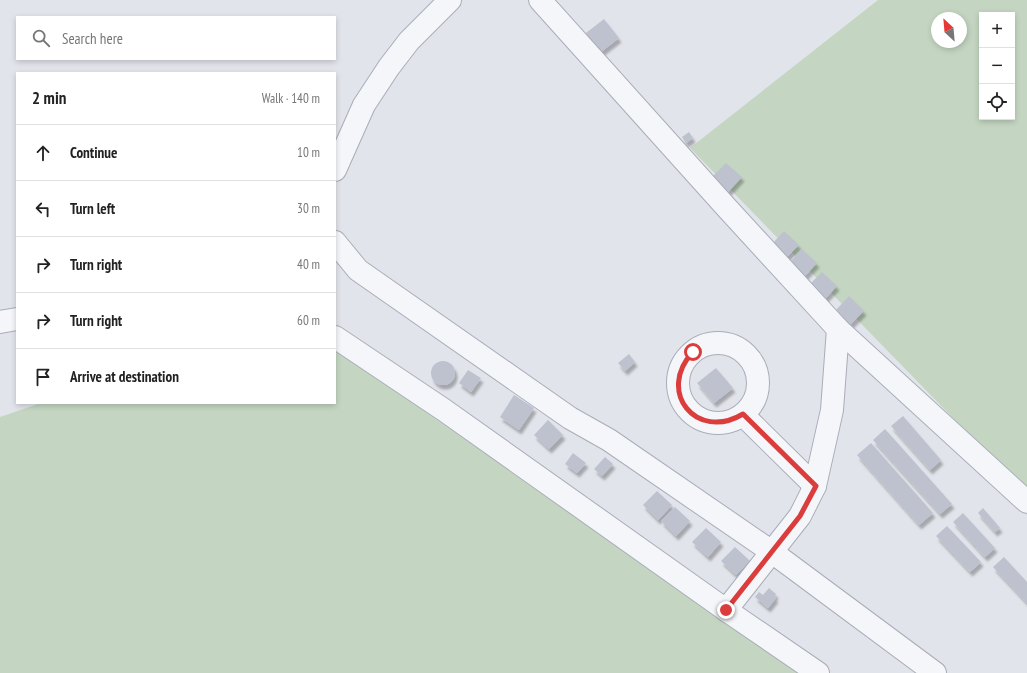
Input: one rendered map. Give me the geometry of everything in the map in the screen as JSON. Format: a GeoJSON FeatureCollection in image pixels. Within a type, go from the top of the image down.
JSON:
{"type":"FeatureCollection","features":[{"type":"Feature","properties":{"kind":"street"},"geometry":{"type":"LineString","coordinates":[[336,168],[364,105],[389,66],[409,41],[450,0]]}},
{"type":"Feature","properties":{"kind":"street"},"geometry":{"type":"LineString","coordinates":[[540,0],[838,329],[1027,502]]}},
{"type":"Feature","properties":{"kind":"street"},"geometry":{"type":"LineString","coordinates":[[336,243],[358,270],[570,418],[609,440],[772,552],[935,673]]}},
{"type":"Feature","properties":{"kind":"street"},"geometry":{"type":"LineString","coordinates":[[0,322],[16,319]]}},
{"type":"Feature","properties":{"kind":"street"},"geometry":{"type":"LineString","coordinates":[[726,610],[800,516],[816,486],[832,410],[838,329]]}},
{"type":"Feature","properties":{"kind":"street"},"geometry":{"type":"LineString","coordinates":[[336,338],[444,410],[726,610],[818,673]]}},
{"type":"Feature","properties":{"kind":"street"},"geometry":{"type":"LineString","coordinates":[[743,414],[816,486]]}},
{"type":"Feature","properties":{"kind":"green space"},"geometry":{"type":"Polygon","coordinates":[[[878,0],[1027,0],[1027,494],[690,148],[878,0]]]}},
{"type":"Feature","properties":{"kind":"green space"},"geometry":{"type":"Polygon","coordinates":[[[336,350],[802,673],[0,673],[0,417],[38,404],[336,404],[336,350]]]}},
{"type":"Feature","properties":{"kind":"building"},"geometry":{"type":"Polygon","coordinates":[[[604,19],[619,38],[597,55],[582,36],[604,19]]]}},
{"type":"Feature","properties":{"kind":"building"},"geometry":{"type":"Polygon","coordinates":[[[689,132],[693,138],[686,143],[682,137],[689,132]]]}},
{"type":"Feature","properties":{"kind":"building"},"geometry":{"type":"Polygon","coordinates":[[[726,163],[742,177],[728,192],[712,177],[726,163]]]}},
{"type":"Feature","properties":{"kind":"building"},"geometry":{"type":"Polygon","coordinates":[[[784,231],[799,245],[784,260],[770,246],[784,231]]]}},
{"type":"Feature","properties":{"kind":"building"},"geometry":{"type":"Polygon","coordinates":[[[802,249],[817,263],[803,278],[788,264],[802,249]]]}},
{"type":"Feature","properties":{"kind":"building"},"geometry":{"type":"Polygon","coordinates":[[[822,272],[837,286],[823,301],[808,286],[822,272]]]}},
{"type":"Feature","properties":{"kind":"building"},"geometry":{"type":"Polygon","coordinates":[[[849,296],[864,311],[850,325],[835,311],[849,296]]]}},
{"type":"Feature","properties":{"kind":"building"},"geometry":{"type":"Polygon","coordinates":[[[629,354],[635,362],[625,371],[618,363],[629,354]]]}},
{"type":"Feature","properties":{"kind":"building"},"geometry":{"type":"Polygon","coordinates":[[[443,361],[452,364],[455,373],[452,382],[443,385],[434,382],[431,373],[434,364],[443,361]]]}},
{"type":"Feature","properties":{"kind":"building"},"geometry":{"type":"Polygon","coordinates":[[[716,368],[733,388],[714,403],[697,383],[716,368]]]}},
{"type":"Feature","properties":{"kind":"building"},"geometry":{"type":"Polygon","coordinates":[[[468,370],[481,378],[471,392],[459,383],[468,370]]]}},
{"type":"Feature","properties":{"kind":"building"},"geometry":{"type":"Polygon","coordinates":[[[514,395],[534,408],[519,430],[500,417],[514,395]]]}},
{"type":"Feature","properties":{"kind":"building"},"geometry":{"type":"Polygon","coordinates":[[[903,416],[941,460],[930,470],[891,426],[903,416]]]}},
{"type":"Feature","properties":{"kind":"building"},"geometry":{"type":"Polygon","coordinates":[[[548,420],[563,435],[549,449],[534,435],[548,420]]]}},
{"type":"Feature","properties":{"kind":"building"},"geometry":{"type":"Polygon","coordinates":[[[885,429],[952,504],[940,514],[873,440],[885,429]]]}},
{"type":"Feature","properties":{"kind":"building"},"geometry":{"type":"Polygon","coordinates":[[[871,443],[933,513],[919,525],[857,455],[871,443]]]}},
{"type":"Feature","properties":{"kind":"building"},"geometry":{"type":"Polygon","coordinates":[[[573,453],[586,463],[577,473],[565,464],[573,453]]]}},
{"type":"Feature","properties":{"kind":"building"},"geometry":{"type":"Polygon","coordinates":[[[605,457],[613,464],[602,476],[594,469],[605,457]]]}},
{"type":"Feature","properties":{"kind":"building"},"geometry":{"type":"Polygon","coordinates":[[[657,491],[672,505],[658,520],[643,505],[657,491]]]}},
{"type":"Feature","properties":{"kind":"building"},"geometry":{"type":"Polygon","coordinates":[[[675,507],[690,521],[676,536],[661,521],[675,507]]]}},
{"type":"Feature","properties":{"kind":"building"},"geometry":{"type":"Polygon","coordinates":[[[983,508],[1000,528],[995,532],[978,513],[983,508]]]}},
{"type":"Feature","properties":{"kind":"building"},"geometry":{"type":"Polygon","coordinates":[[[963,513],[995,548],[985,557],[953,522],[963,513]]]}},
{"type":"Feature","properties":{"kind":"building"},"geometry":{"type":"Polygon","coordinates":[[[947,526],[981,562],[970,572],[936,536],[947,526]]]}},
{"type":"Feature","properties":{"kind":"building"},"geometry":{"type":"Polygon","coordinates":[[[706,528],[721,542],[708,557],[692,542],[706,528]]]}},
{"type":"Feature","properties":{"kind":"building"},"geometry":{"type":"Polygon","coordinates":[[[735,547],[750,561],[736,575],[721,561],[735,547]]]}},
{"type":"Feature","properties":{"kind":"building"},"geometry":{"type":"Polygon","coordinates":[[[1004,557],[1027,582],[1027,603],[993,567],[1004,557]]]}},
{"type":"Feature","properties":{"kind":"building"},"geometry":{"type":"Polygon","coordinates":[[[769,588],[776,594],[774,597],[776,598],[768,608],[755,597],[759,592],[763,595],[769,588]]]}},
{"type":"Feature","properties":{"kind":"route"},"geometry":{"type":"LineString","coordinates":[[693,352],[685,361],[680,371],[678,382],[679,394],[691,413],[700,419],[711,423],[722,423],[733,420],[743,414],[816,486],[800,516],[726,610]]}}]}
